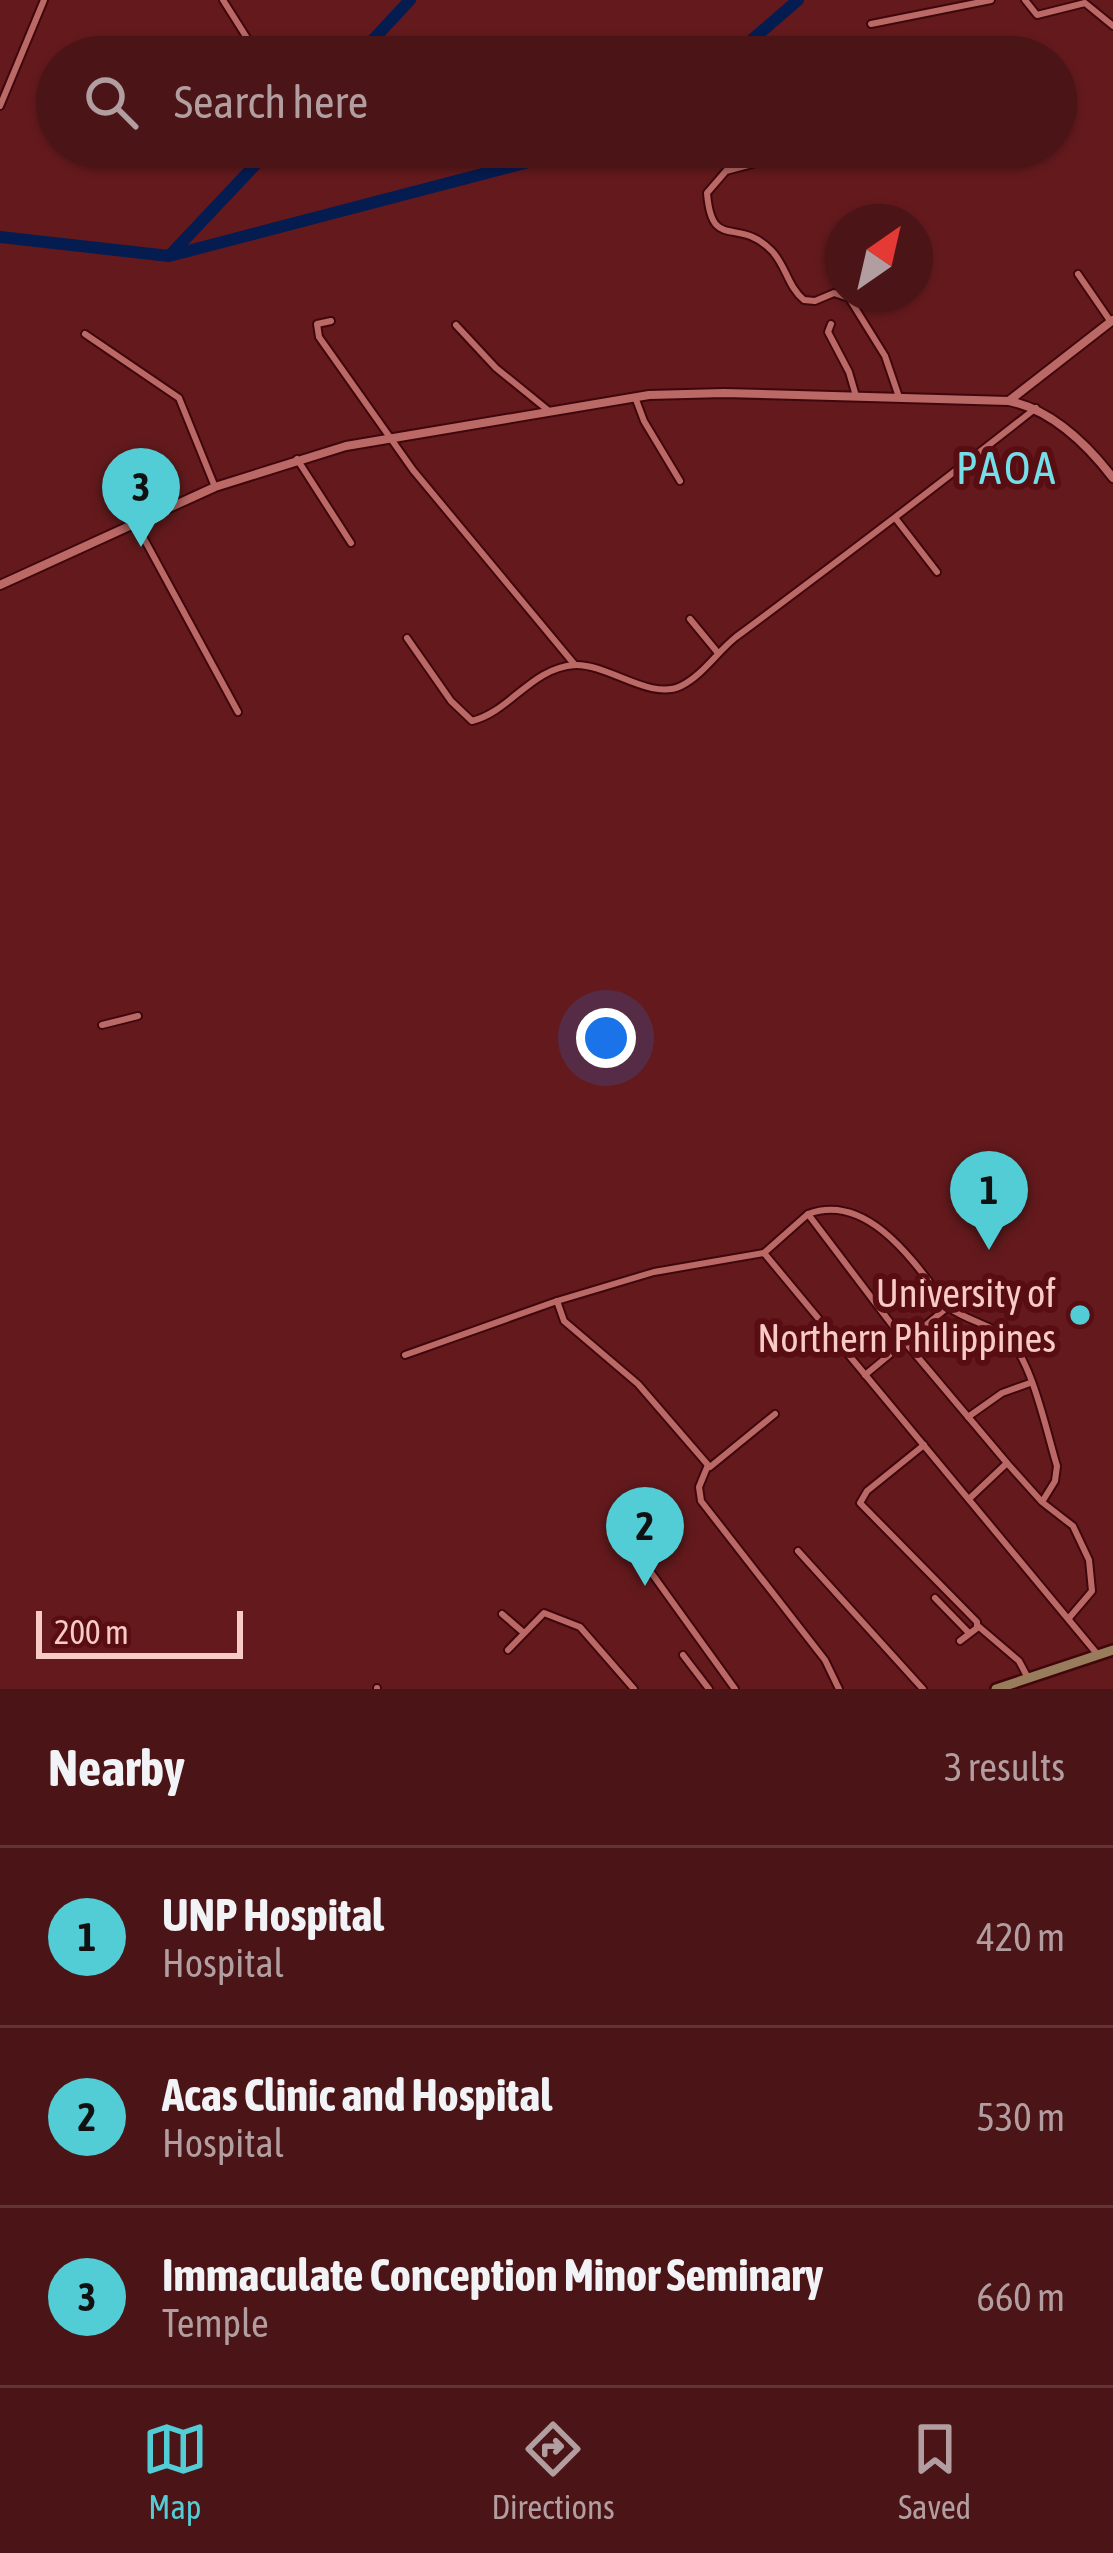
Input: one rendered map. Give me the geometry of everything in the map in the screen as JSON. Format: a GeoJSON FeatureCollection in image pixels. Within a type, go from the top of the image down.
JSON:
{"type":"FeatureCollection","features":[{"type":"Feature","properties":{"kind":"main road"},"geometry":{"type":"LineString","coordinates":[[996,1689],[1113,1649]]}},
{"type":"Feature","properties":{"kind":"street"},"geometry":{"type":"LineString","coordinates":[[0,106],[44,0]]}},
{"type":"Feature","properties":{"kind":"street"},"geometry":{"type":"LineString","coordinates":[[224,0],[247,36]]}},
{"type":"Feature","properties":{"kind":"street"},"geometry":{"type":"LineString","coordinates":[[871,24],[991,0]]}},
{"type":"Feature","properties":{"kind":"street"},"geometry":{"type":"LineString","coordinates":[[1024,0],[1037,15],[1085,3],[1113,26]]}},
{"type":"Feature","properties":{"kind":"street"},"geometry":{"type":"LineString","coordinates":[[0,78],[10,82]]}},
{"type":"Feature","properties":{"kind":"street"},"geometry":{"type":"LineString","coordinates":[[743,168],[722,174],[707,193],[712,221],[724,231],[757,237],[778,258],[804,301],[839,293],[849,298],[885,356],[899,397]]}},
{"type":"Feature","properties":{"kind":"street"},"geometry":{"type":"LineString","coordinates":[[1009,401],[1112,321],[1078,274]]}},
{"type":"Feature","properties":{"kind":"street"},"geometry":{"type":"LineString","coordinates":[[332,321],[317,324],[319,337],[391,439],[575,665]]}},
{"type":"Feature","properties":{"kind":"street"},"geometry":{"type":"LineString","coordinates":[[831,324],[828,332],[856,396]]}},
{"type":"Feature","properties":{"kind":"street"},"geometry":{"type":"LineString","coordinates":[[456,325],[496,368],[549,411]]}},
{"type":"Feature","properties":{"kind":"street"},"geometry":{"type":"LineString","coordinates":[[85,334],[179,398],[215,487]]}},
{"type":"Feature","properties":{"kind":"street"},"geometry":{"type":"LineString","coordinates":[[0,585],[215,487],[297,459],[635,397],[724,393],[1009,401],[1036,408],[1079,441],[1113,478]]}},
{"type":"Feature","properties":{"kind":"street"},"geometry":{"type":"LineString","coordinates":[[635,397],[680,481]]}},
{"type":"Feature","properties":{"kind":"street"},"geometry":{"type":"LineString","coordinates":[[407,638],[451,701],[472,721],[488,715],[544,674],[575,665],[611,671],[666,690],[688,682],[718,653],[1036,408]]}},
{"type":"Feature","properties":{"kind":"street"},"geometry":{"type":"LineString","coordinates":[[297,459],[350,543]]}},
{"type":"Feature","properties":{"kind":"street"},"geometry":{"type":"LineString","coordinates":[[896,519],[937,572]]}},
{"type":"Feature","properties":{"kind":"street"},"geometry":{"type":"LineString","coordinates":[[136,524],[238,712]]}},
{"type":"Feature","properties":{"kind":"street"},"geometry":{"type":"LineString","coordinates":[[690,619],[718,653]]}},
{"type":"Feature","properties":{"kind":"street"},"geometry":{"type":"LineString","coordinates":[[102,1025],[138,1016]]}},
{"type":"Feature","properties":{"kind":"street"},"geometry":{"type":"LineString","coordinates":[[405,1354],[654,1272],[764,1253],[808,1214],[830,1208],[871,1222],[908,1256],[948,1307],[1008,1338],[1022,1355],[1057,1466],[1055,1481],[1042,1502]]}},
{"type":"Feature","properties":{"kind":"street"},"geometry":{"type":"LineString","coordinates":[[808,1214],[904,1342],[1042,1502],[1067,1519],[1089,1560],[1092,1591],[1069,1618]]}},
{"type":"Feature","properties":{"kind":"street"},"geometry":{"type":"LineString","coordinates":[[764,1253],[1098,1655]]}},
{"type":"Feature","properties":{"kind":"street"},"geometry":{"type":"LineString","coordinates":[[557,1301],[564,1321],[638,1384],[710,1467]]}},
{"type":"Feature","properties":{"kind":"street"},"geometry":{"type":"LineString","coordinates":[[865,1375],[948,1307]]}},
{"type":"Feature","properties":{"kind":"street"},"geometry":{"type":"LineString","coordinates":[[968,1417],[1002,1393],[1030,1383]]}},
{"type":"Feature","properties":{"kind":"street"},"geometry":{"type":"LineString","coordinates":[[775,1414],[710,1467],[701,1479],[701,1502],[815,1647],[839,1689]]}},
{"type":"Feature","properties":{"kind":"street"},"geometry":{"type":"LineString","coordinates":[[924,1445],[867,1491],[860,1503],[978,1626],[1019,1661],[1028,1678]]}},
{"type":"Feature","properties":{"kind":"street"},"geometry":{"type":"LineString","coordinates":[[970,1499],[1007,1463]]}},
{"type":"Feature","properties":{"kind":"street"},"geometry":{"type":"LineString","coordinates":[[632,1546],[735,1689]]}},
{"type":"Feature","properties":{"kind":"street"},"geometry":{"type":"LineString","coordinates":[[798,1551],[923,1689]]}},
{"type":"Feature","properties":{"kind":"street"},"geometry":{"type":"LineString","coordinates":[[935,1598],[969,1633]]}},
{"type":"Feature","properties":{"kind":"street"},"geometry":{"type":"LineString","coordinates":[[508,1650],[544,1613],[580,1628],[634,1689]]}},
{"type":"Feature","properties":{"kind":"street"},"geometry":{"type":"LineString","coordinates":[[502,1615],[524,1633]]}},
{"type":"Feature","properties":{"kind":"street"},"geometry":{"type":"LineString","coordinates":[[959,1641],[978,1626]]}},
{"type":"Feature","properties":{"kind":"street"},"geometry":{"type":"LineString","coordinates":[[683,1655],[709,1689]]}},
{"type":"Feature","properties":{"kind":"waterway"},"geometry":{"type":"LineString","coordinates":[[377,36],[410,0]]}},
{"type":"Feature","properties":{"kind":"waterway"},"geometry":{"type":"LineString","coordinates":[[756,36],[798,0]]}},
{"type":"Feature","properties":{"kind":"waterway"},"geometry":{"type":"LineString","coordinates":[[170,255],[252,168]]}},
{"type":"Feature","properties":{"kind":"waterway"},"geometry":{"type":"LineString","coordinates":[[0,237],[169,256],[506,168]]}},
{"type":"Feature","properties":{"kind":"place","name":"Immaculate Conception Minor Seminary"},"geometry":{"type":"Point","coordinates":[141,547]}},
{"type":"Feature","properties":{"kind":"place","name":"UNP Hospital"},"geometry":{"type":"Point","coordinates":[989,1250]}},
{"type":"Feature","properties":{"kind":"place","name":"University of Northern Philippines"},"geometry":{"type":"Point","coordinates":[1080,1315]}},
{"type":"Feature","properties":{"kind":"place","name":"Acas Clinic and Hospital"},"geometry":{"type":"Point","coordinates":[645,1586]}},
{"type":"Feature","properties":{"kind":"district","name":"PAOA"},"geometry":{"type":"Point","coordinates":[1007,468]}}]}
